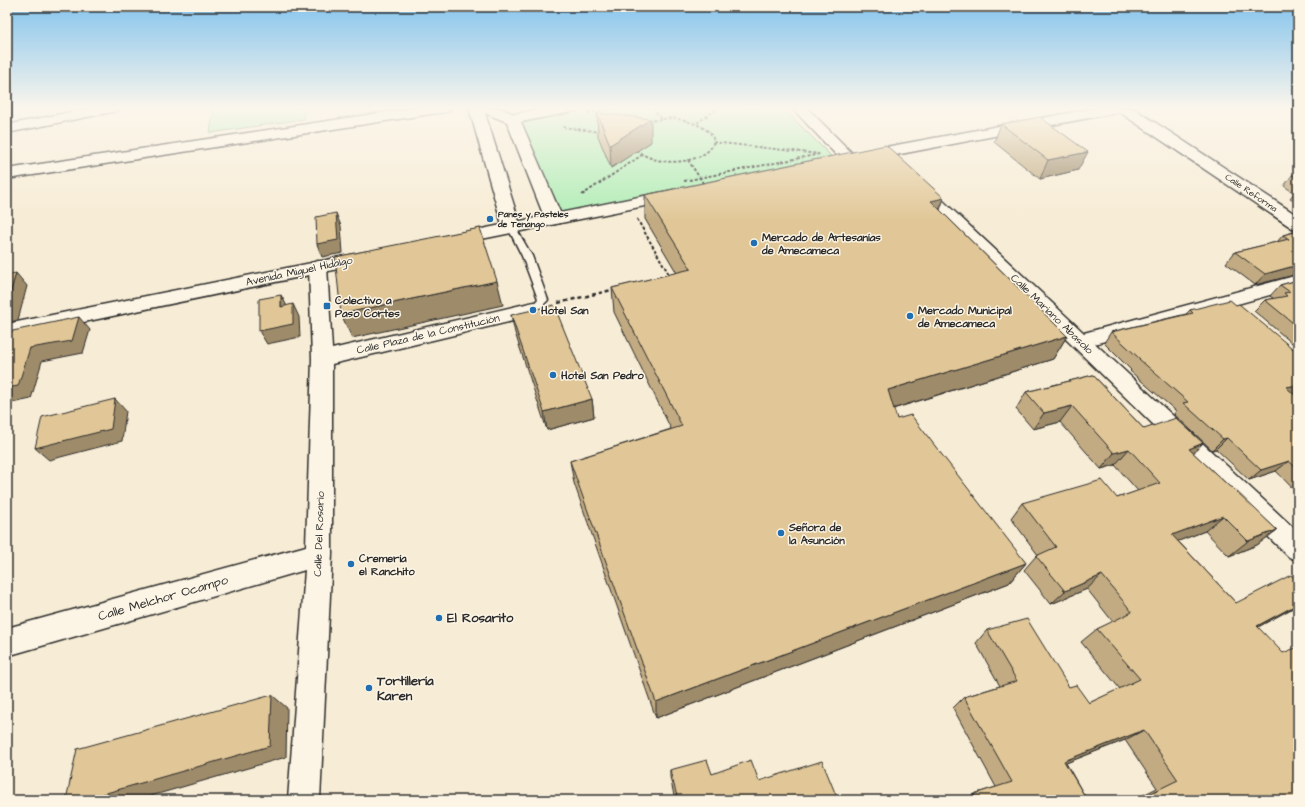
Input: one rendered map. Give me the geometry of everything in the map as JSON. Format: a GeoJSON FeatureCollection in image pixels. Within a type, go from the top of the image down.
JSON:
{"type":"FeatureCollection","features":[{"type":"Feature","properties":{"kind":"street"},"geometry":{"type":"LineString","coordinates":[[7,174],[195,146]]}},
{"type":"Feature","properties":{"kind":"street"},"geometry":{"type":"LineString","coordinates":[[487,146],[512,228]]}},
{"type":"Feature","properties":{"kind":"street"},"geometry":{"type":"LineString","coordinates":[[524,146],[554,219]]}},
{"type":"Feature","properties":{"kind":"street"},"geometry":{"type":"LineString","coordinates":[[836,146],[849,159]]}},
{"type":"Feature","properties":{"kind":"street"},"geometry":{"type":"LineString","coordinates":[[821,155],[849,159],[917,146]]}},
{"type":"Feature","properties":{"kind":"street","name":"Calle Reforma"},"geometry":{"type":"LineString","coordinates":[[1180,146],[1298,224]]}},
{"type":"Feature","properties":{"kind":"street","name":"Calle Mariano Abasolo"},"geometry":{"type":"LineString","coordinates":[[883,152],[1298,549]]}},
{"type":"Feature","properties":{"kind":"street"},"geometry":{"type":"LineString","coordinates":[[434,243],[628,204],[703,183]]}},
{"type":"Feature","properties":{"kind":"street","name":"Avenida Miguel Hidalgo"},"geometry":{"type":"LineString","coordinates":[[7,331],[380,254]]}},
{"type":"Feature","properties":{"kind":"street","name":"Calle Del Rosario"},"geometry":{"type":"LineString","coordinates":[[304,800],[319,554],[322,359],[318,267]]}},
{"type":"Feature","properties":{"kind":"street"},"geometry":{"type":"LineString","coordinates":[[1080,341],[1298,282]]}},
{"type":"Feature","properties":{"kind":"street"},"geometry":{"type":"LineString","coordinates":[[1227,301],[1245,316]]}},
{"type":"Feature","properties":{"kind":"street","name":"Calle Plaza de la Constitución"},"geometry":{"type":"LineString","coordinates":[[322,359],[539,305]]}},
{"type":"Feature","properties":{"kind":"street","name":"Calle Melchor Ocampo"},"geometry":{"type":"LineString","coordinates":[[7,642],[319,554]]}},
{"type":"Feature","properties":{"kind":"lane"},"geometry":{"type":"LineString","coordinates":[[512,228],[527,256],[539,305]]}},
{"type":"Feature","properties":{"kind":"path"},"geometry":{"type":"LineString","coordinates":[[633,146],[642,155],[664,161],[688,160],[706,153],[712,146]]}},
{"type":"Feature","properties":{"kind":"path"},"geometry":{"type":"LineString","coordinates":[[744,146],[821,155]]}},
{"type":"Feature","properties":{"kind":"path"},"geometry":{"type":"LineString","coordinates":[[577,199],[642,155]]}},
{"type":"Feature","properties":{"kind":"path"},"geometry":{"type":"LineString","coordinates":[[677,183],[703,183],[821,155]]}},
{"type":"Feature","properties":{"kind":"path"},"geometry":{"type":"LineString","coordinates":[[688,160],[703,183]]}},
{"type":"Feature","properties":{"kind":"path"},"geometry":{"type":"LineString","coordinates":[[628,204],[670,276],[663,278]]}},
{"type":"Feature","properties":{"kind":"path"},"geometry":{"type":"LineString","coordinates":[[539,305],[617,289]]}},
{"type":"Feature","properties":{"kind":"green space"},"geometry":{"type":"Polygon","coordinates":[[[530,146],[821,146],[831,156],[559,213],[530,146]]]}},
{"type":"Feature","properties":{"kind":"building","name":"Señora de la Asunción"},"geometry":{"type":"Polygon","coordinates":[[[887,146],[944,198],[931,201],[1067,336],[888,390],[897,419],[911,415],[1026,563],[656,702],[570,461],[682,426],[612,288],[691,269],[645,195],[887,146]]]}},
{"type":"Feature","properties":{"kind":"building"},"geometry":{"type":"Polygon","coordinates":[[[1029,146],[1079,146],[1088,152],[1048,160],[1029,146]]]}},
{"type":"Feature","properties":{"kind":"building"},"geometry":{"type":"Polygon","coordinates":[[[1298,174],[1298,178],[1292,175],[1298,174]]]}},
{"type":"Feature","properties":{"kind":"building"},"geometry":{"type":"Polygon","coordinates":[[[336,213],[338,240],[317,244],[316,217],[336,213]]]}},
{"type":"Feature","properties":{"kind":"building"},"geometry":{"type":"Polygon","coordinates":[[[480,228],[497,281],[341,314],[335,257],[480,228]]]}},
{"type":"Feature","properties":{"kind":"building"},"geometry":{"type":"Polygon","coordinates":[[[1298,231],[1298,265],[1265,274],[1235,252],[1289,239],[1283,235],[1298,231]]]}},
{"type":"Feature","properties":{"kind":"building"},"geometry":{"type":"Polygon","coordinates":[[[16,273],[7,304],[7,275],[16,273]]]}},
{"type":"Feature","properties":{"kind":"building"},"geometry":{"type":"Polygon","coordinates":[[[1298,280],[1298,327],[1265,300],[1287,296],[1284,293],[1290,292],[1280,285],[1298,280]]]}},
{"type":"Feature","properties":{"kind":"building"},"geometry":{"type":"Polygon","coordinates":[[[281,295],[281,307],[293,304],[293,324],[259,331],[259,299],[281,295]]]}},
{"type":"Feature","properties":{"kind":"building"},"geometry":{"type":"Polygon","coordinates":[[[1230,300],[1236,305],[1239,304],[1298,353],[1298,385],[1286,387],[1298,398],[1298,470],[1289,461],[1261,470],[1227,438],[1223,439],[1183,403],[1188,402],[1111,332],[1193,313],[1190,310],[1230,300]]]}},
{"type":"Feature","properties":{"kind":"building","name":"Hotel San Pedro"},"geometry":{"type":"Polygon","coordinates":[[[554,305],[592,399],[544,412],[511,315],[554,305]]]}},
{"type":"Feature","properties":{"kind":"building"},"geometry":{"type":"Polygon","coordinates":[[[79,317],[72,341],[30,348],[18,386],[7,388],[8,332],[79,317]]]}},
{"type":"Feature","properties":{"kind":"building"},"geometry":{"type":"Polygon","coordinates":[[[1093,375],[1144,429],[1176,418],[1203,443],[1189,449],[1277,530],[1248,541],[1223,516],[1172,535],[1236,603],[1291,575],[1298,582],[1298,604],[1257,626],[1283,653],[1298,647],[1298,800],[1154,800],[1149,794],[1178,780],[1144,730],[1064,761],[1087,800],[977,800],[974,794],[1012,782],[964,697],[1017,681],[987,630],[1027,619],[1069,687],[1076,685],[1089,703],[1140,679],[1097,629],[1132,612],[1102,575],[1065,591],[1036,556],[1056,547],[1022,503],[1102,480],[1117,498],[1160,483],[1129,449],[1114,453],[1072,406],[1044,413],[1026,392],[1093,375]]]}},
{"type":"Feature","properties":{"kind":"building"},"geometry":{"type":"Polygon","coordinates":[[[115,399],[111,429],[35,448],[42,417],[115,399]]]}},
{"type":"Feature","properties":{"kind":"building"},"geometry":{"type":"Polygon","coordinates":[[[272,695],[270,746],[82,800],[66,800],[77,749],[272,695]]]}},
{"type":"Feature","properties":{"kind":"building"},"geometry":{"type":"Polygon","coordinates":[[[707,760],[712,774],[751,760],[759,781],[822,761],[838,800],[678,800],[670,770],[707,760]]]}},
{"type":"Feature","properties":{"kind":"place","name":"Panes y Pasteles de Tenango"},"geometry":{"type":"Point","coordinates":[490,219]}},
{"type":"Feature","properties":{"kind":"place","name":"Mercado de Artesanías de Amecameca"},"geometry":{"type":"Point","coordinates":[754,243]}},
{"type":"Feature","properties":{"kind":"place","name":"Colectivo a Paso Cortes"},"geometry":{"type":"Point","coordinates":[327,306]}},
{"type":"Feature","properties":{"kind":"place","name":"Hotel San"},"geometry":{"type":"Point","coordinates":[533,310]}},
{"type":"Feature","properties":{"kind":"place","name":"Mercado Municipal de Amecameca"},"geometry":{"type":"Point","coordinates":[910,316]}},
{"type":"Feature","properties":{"kind":"place","name":"Hotel San Pedro"},"geometry":{"type":"Point","coordinates":[553,375]}},
{"type":"Feature","properties":{"kind":"place","name":"Señora de la Asunción"},"geometry":{"type":"Point","coordinates":[781,533]}},
{"type":"Feature","properties":{"kind":"place","name":"Cremería el Ranchito"},"geometry":{"type":"Point","coordinates":[351,564]}},
{"type":"Feature","properties":{"kind":"place","name":"El Rosarito"},"geometry":{"type":"Point","coordinates":[439,618]}},
{"type":"Feature","properties":{"kind":"place","name":"Tortillería Karen"},"geometry":{"type":"Point","coordinates":[369,688]}}]}
